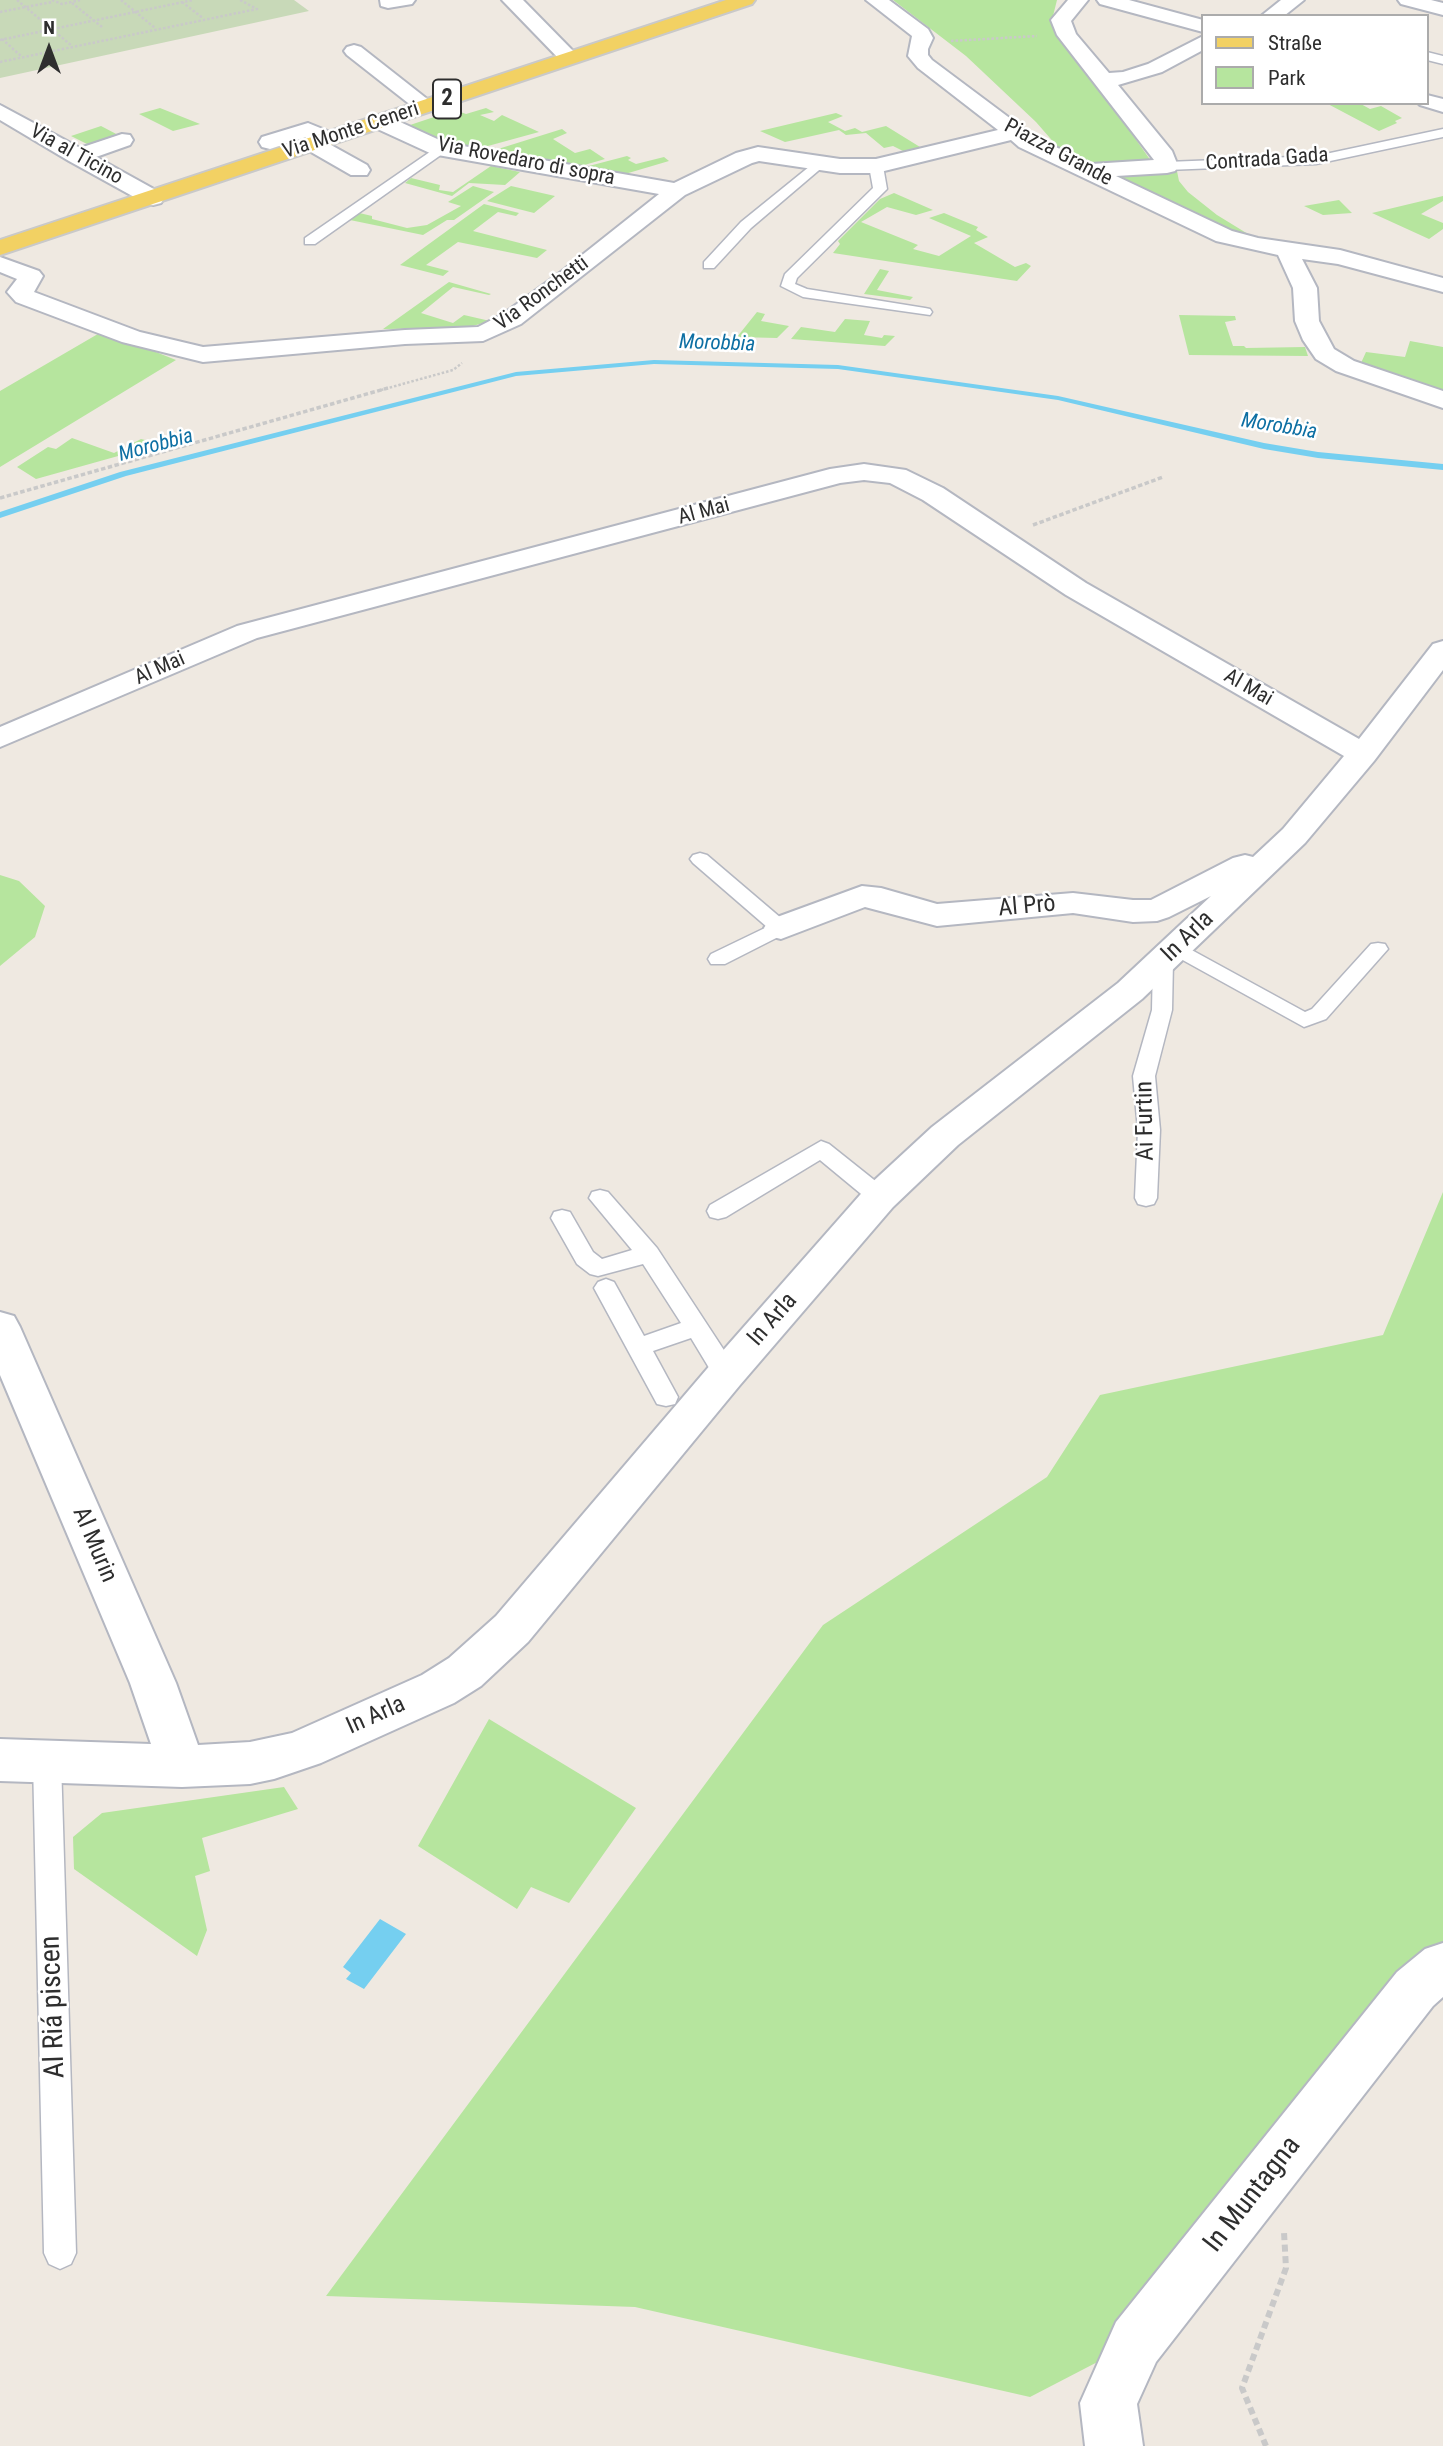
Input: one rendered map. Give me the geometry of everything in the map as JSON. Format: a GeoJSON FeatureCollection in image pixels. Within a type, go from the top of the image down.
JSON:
{"type":"FeatureCollection","features":[{"type":"Feature","properties":{"kind":"main road","name":"Via Monte Ceneri"},"geometry":{"type":"LineString","coordinates":[[0,247],[743,0]]}},
{"type":"Feature","properties":{"kind":"street"},"geometry":{"type":"LineString","coordinates":[[512,0],[569,58]]}},
{"type":"Feature","properties":{"kind":"street","name":"Piazza Grande"},"geometry":{"type":"LineString","coordinates":[[876,0],[921,33],[923,38],[918,56],[925,64],[1013,133],[1088,171],[1224,236],[1256,246],[1340,257],[1443,285]]}},
{"type":"Feature","properties":{"kind":"street"},"geometry":{"type":"LineString","coordinates":[[1078,0],[1061,20],[1066,35],[1164,156],[1167,166]]}},
{"type":"Feature","properties":{"kind":"street"},"geometry":{"type":"LineString","coordinates":[[1107,0],[1202,23]]}},
{"type":"Feature","properties":{"kind":"street"},"geometry":{"type":"LineString","coordinates":[[1129,0],[1202,23]]}},
{"type":"Feature","properties":{"kind":"street"},"geometry":{"type":"LineString","coordinates":[[1274,14],[1294,0]]}},
{"type":"Feature","properties":{"kind":"street"},"geometry":{"type":"LineString","coordinates":[[1408,0],[1443,9]]}},
{"type":"Feature","properties":{"kind":"street"},"geometry":{"type":"LineString","coordinates":[[1103,80],[1126,78],[1155,68],[1202,43]]}},
{"type":"Feature","properties":{"kind":"street"},"geometry":{"type":"LineString","coordinates":[[354,51],[424,106]]}},
{"type":"Feature","properties":{"kind":"street","name":"Via al Ticino"},"geometry":{"type":"LineString","coordinates":[[0,111],[153,198]]}},
{"type":"Feature","properties":{"kind":"street","name":"Via Rovedaro di sopra"},"geometry":{"type":"LineString","coordinates":[[379,121],[440,149],[677,190]]}},
{"type":"Feature","properties":{"kind":"street"},"geometry":{"type":"LineString","coordinates":[[270,142],[308,129],[319,141],[359,170]]}},
{"type":"Feature","properties":{"kind":"street","name":"Via Ronchetti"},"geometry":{"type":"LineString","coordinates":[[0,264],[31,276],[19,292],[25,297],[131,337],[203,355],[232,355],[405,337],[477,335],[493,330],[570,276],[677,190],[724,166],[758,154],[848,166],[876,166],[1013,133]]}},
{"type":"Feature","properties":{"kind":"street"},"geometry":{"type":"LineString","coordinates":[[77,156],[122,140]]}},
{"type":"Feature","properties":{"kind":"street","name":"Contrada Gada"},"geometry":{"type":"LineString","coordinates":[[1088,171],[1167,166]]}},
{"type":"Feature","properties":{"kind":"street"},"geometry":{"type":"LineString","coordinates":[[1288,250],[1292,265],[1305,288],[1307,321],[1325,354],[1345,366],[1443,400]]}},
{"type":"Feature","properties":{"kind":"street","name":"Al Mai"},"geometry":{"type":"LineString","coordinates":[[0,738],[247,632],[839,475],[874,472],[903,479],[933,494],[1076,589],[1363,754]]}},
{"type":"Feature","properties":{"kind":"street","name":"In Arla"},"geometry":{"type":"LineString","coordinates":[[0,1760],[182,1766],[250,1763],[274,1759],[304,1749],[438,1689],[465,1672],[512,1629],[726,1374],[880,1197],[945,1136],[1020,1080],[1170,955],[1294,836],[1363,754],[1443,649]]}},
{"type":"Feature","properties":{"kind":"street","name":"Al Prò"},"geometry":{"type":"LineString","coordinates":[[781,928],[849,899],[862,897],[881,898],[937,915],[1073,903],[1133,911],[1157,909],[1227,873],[1270,857]]}},
{"type":"Feature","properties":{"kind":"street","name":"Al Murin"},"geometry":{"type":"LineString","coordinates":[[0,1327],[153,1683],[182,1766]]}},
{"type":"Feature","properties":{"kind":"street","name":"In Muntagna"},"geometry":{"type":"LineString","coordinates":[[1114,2446],[1108,2403],[1136,2342],[1415,1989],[1443,1966]]}},
{"type":"Feature","properties":{"kind":"lane","name":"Contrada Gada"},"geometry":{"type":"LineString","coordinates":[[1167,166],[1316,160],[1443,133]]}},
{"type":"Feature","properties":{"kind":"lane"},"geometry":{"type":"LineString","coordinates":[[310,241],[440,149]]}},
{"type":"Feature","properties":{"kind":"lane"},"geometry":{"type":"LineString","coordinates":[[709,265],[746,225],[820,162]]}},
{"type":"Feature","properties":{"kind":"lane"},"geometry":{"type":"LineString","coordinates":[[876,166],[880,188],[790,277],[788,286],[803,293],[925,312]]}},
{"type":"Feature","properties":{"kind":"lane"},"geometry":{"type":"LineString","coordinates":[[700,859],[781,928],[718,959]]}},
{"type":"Feature","properties":{"kind":"lane"},"geometry":{"type":"LineString","coordinates":[[1170,955],[1304,1020],[1319,1014],[1378,948]]}},
{"type":"Feature","properties":{"kind":"lane","name":"Ai Furtin"},"geometry":{"type":"LineString","coordinates":[[1146,1198],[1149,1130],[1144,1076],[1162,1010],[1170,955]]}},
{"type":"Feature","properties":{"kind":"lane"},"geometry":{"type":"LineString","coordinates":[[718,1211],[821,1149],[880,1197]]}},
{"type":"Feature","properties":{"kind":"lane"},"geometry":{"type":"LineString","coordinates":[[600,1198],[649,1254],[726,1374]]}},
{"type":"Feature","properties":{"kind":"lane"},"geometry":{"type":"LineString","coordinates":[[562,1217],[585,1258],[598,1268],[649,1254]]}},
{"type":"Feature","properties":{"kind":"lane"},"geometry":{"type":"LineString","coordinates":[[606,1288],[666,1397]]}},
{"type":"Feature","properties":{"kind":"lane"},"geometry":{"type":"LineString","coordinates":[[638,1347],[696,1328]]}},
{"type":"Feature","properties":{"kind":"lane","name":"Al Riá piscen"},"geometry":{"type":"LineString","coordinates":[[47,1761],[60,2253]]}},
{"type":"Feature","properties":{"kind":"path"},"geometry":{"type":"LineString","coordinates":[[17,0],[73,47]]}},
{"type":"Feature","properties":{"kind":"path"},"geometry":{"type":"LineString","coordinates":[[72,4],[80,0]]}},
{"type":"Feature","properties":{"kind":"path"},"geometry":{"type":"LineString","coordinates":[[121,0],[156,29]]}},
{"type":"Feature","properties":{"kind":"path"},"geometry":{"type":"LineString","coordinates":[[1,39],[193,0]]}},
{"type":"Feature","properties":{"kind":"path"},"geometry":{"type":"LineString","coordinates":[[0,62],[257,9],[240,0]]}},
{"type":"Feature","properties":{"kind":"path"},"geometry":{"type":"LineString","coordinates":[[0,12],[52,1],[72,4],[102,27]]}},
{"type":"Feature","properties":{"kind":"path"},"geometry":{"type":"LineString","coordinates":[[181,1],[204,19]]}},
{"type":"Feature","properties":{"kind":"path"},"geometry":{"type":"LineString","coordinates":[[943,41],[1066,35]]}},
{"type":"Feature","properties":{"kind":"path"},"geometry":{"type":"LineString","coordinates":[[1,39],[23,57]]}},
{"type":"Feature","properties":{"kind":"path"},"geometry":{"type":"LineString","coordinates":[[0,498],[453,370],[491,340],[493,330]]}},
{"type":"Feature","properties":{"kind":"path"},"geometry":{"type":"LineString","coordinates":[[999,537],[1163,477]]}},
{"type":"Feature","properties":{"kind":"path"},"geometry":{"type":"LineString","coordinates":[[1266,2446],[1242,2388],[1286,2268],[1281,2185],[1270,2173]]}},
{"type":"Feature","properties":{"kind":"green space"},"geometry":{"type":"Polygon","coordinates":[[[0,0],[294,0],[309,11],[0,78],[0,0]]]}},
{"type":"Feature","properties":{"kind":"green space"},"geometry":{"type":"Polygon","coordinates":[[[893,0],[1057,0],[1052,20],[1151,161],[1094,165],[1063,153],[1036,122],[966,56],[893,0]]]}},
{"type":"Feature","properties":{"kind":"green space"},"geometry":{"type":"Polygon","coordinates":[[[1330,105],[1363,105],[1370,109],[1381,106],[1402,118],[1379,131],[1330,105]]]}},
{"type":"Feature","properties":{"kind":"green space"},"geometry":{"type":"Polygon","coordinates":[[[160,108],[200,124],[173,131],[139,114],[160,108]]]}},
{"type":"Feature","properties":{"kind":"green space"},"geometry":{"type":"Polygon","coordinates":[[[486,108],[494,112],[480,115],[494,121],[502,115],[539,132],[477,149],[449,144],[410,125],[455,110],[466,114],[486,108]]]}},
{"type":"Feature","properties":{"kind":"green space"},"geometry":{"type":"Polygon","coordinates":[[[836,113],[843,116],[828,122],[845,131],[855,128],[862,132],[886,126],[920,147],[905,152],[893,146],[884,148],[866,133],[846,135],[839,130],[785,142],[760,131],[836,113]]]}},
{"type":"Feature","properties":{"kind":"green space"},"geometry":{"type":"Polygon","coordinates":[[[101,126],[122,137],[93,147],[71,136],[101,126]]]}},
{"type":"Feature","properties":{"kind":"green space"},"geometry":{"type":"Polygon","coordinates":[[[562,129],[567,133],[553,139],[575,153],[590,149],[605,159],[581,166],[498,149],[562,129]]]}},
{"type":"Feature","properties":{"kind":"green space"},"geometry":{"type":"Polygon","coordinates":[[[627,156],[631,158],[628,160],[636,164],[664,157],[669,161],[625,174],[585,167],[627,156]]]}},
{"type":"Feature","properties":{"kind":"green space"},"geometry":{"type":"Polygon","coordinates":[[[491,166],[520,172],[505,185],[469,183],[452,196],[405,183],[411,178],[440,185],[439,190],[453,192],[491,166]]]}},
{"type":"Feature","properties":{"kind":"green space"},"geometry":{"type":"Polygon","coordinates":[[[1177,171],[1179,181],[1188,192],[1217,215],[1248,234],[1238,234],[1116,178],[1124,174],[1177,171]]]}},
{"type":"Feature","properties":{"kind":"green space"},"geometry":{"type":"Polygon","coordinates":[[[473,186],[494,192],[454,220],[447,220],[423,235],[345,219],[355,212],[407,228],[427,225],[461,206],[448,202],[473,186]]]}},
{"type":"Feature","properties":{"kind":"green space"},"geometry":{"type":"Polygon","coordinates":[[[511,186],[555,196],[534,213],[487,201],[511,186]]]}},
{"type":"Feature","properties":{"kind":"green space"},"geometry":{"type":"Polygon","coordinates":[[[894,193],[933,210],[916,215],[887,207],[861,222],[918,245],[913,249],[939,256],[971,236],[929,218],[944,213],[978,227],[976,230],[988,237],[974,243],[1015,267],[1026,263],[1031,266],[1017,281],[833,253],[840,244],[838,241],[880,199],[894,193]]]}},
{"type":"Feature","properties":{"kind":"green space"},"geometry":{"type":"Polygon","coordinates":[[[1443,196],[1443,201],[1421,214],[1443,223],[1443,229],[1429,239],[1372,213],[1443,196]]]}},
{"type":"Feature","properties":{"kind":"green space"},"geometry":{"type":"Polygon","coordinates":[[[1339,200],[1352,213],[1323,215],[1304,206],[1339,200]]]}},
{"type":"Feature","properties":{"kind":"green space"},"geometry":{"type":"Polygon","coordinates":[[[484,204],[519,213],[516,216],[498,212],[473,231],[547,250],[537,258],[458,242],[426,265],[449,271],[443,276],[400,265],[484,204]]]}},
{"type":"Feature","properties":{"kind":"green space"},"geometry":{"type":"Polygon","coordinates":[[[880,269],[889,271],[877,290],[913,297],[910,300],[864,294],[880,269]]]}},
{"type":"Feature","properties":{"kind":"green space"},"geometry":{"type":"Polygon","coordinates":[[[449,282],[491,294],[453,287],[421,313],[453,323],[464,315],[490,321],[466,328],[383,329],[449,282]]]}},
{"type":"Feature","properties":{"kind":"green space"},"geometry":{"type":"Polygon","coordinates":[[[757,312],[765,314],[761,321],[789,326],[777,338],[737,337],[757,312]]]}},
{"type":"Feature","properties":{"kind":"green space"},"geometry":{"type":"Polygon","coordinates":[[[1179,315],[1235,316],[1236,320],[1225,322],[1233,346],[1305,347],[1308,356],[1189,355],[1179,315]]]}},
{"type":"Feature","properties":{"kind":"green space"},"geometry":{"type":"Polygon","coordinates":[[[845,319],[870,321],[864,335],[882,338],[884,335],[895,336],[885,346],[791,339],[801,327],[835,332],[845,319]]]}},
{"type":"Feature","properties":{"kind":"green space"},"geometry":{"type":"Polygon","coordinates":[[[103,331],[176,360],[0,467],[0,391],[103,331]]]}},
{"type":"Feature","properties":{"kind":"green space"},"geometry":{"type":"Polygon","coordinates":[[[1410,341],[1443,347],[1443,391],[1361,363],[1366,352],[1405,357],[1410,341]]]}},
{"type":"Feature","properties":{"kind":"green space"},"geometry":{"type":"Polygon","coordinates":[[[72,438],[114,453],[141,439],[161,444],[36,479],[17,467],[48,447],[56,449],[72,438]]]}},
{"type":"Feature","properties":{"kind":"green space"},"geometry":{"type":"Polygon","coordinates":[[[0,875],[19,881],[45,906],[35,937],[0,966],[0,875]]]}},
{"type":"Feature","properties":{"kind":"green space"},"geometry":{"type":"Polygon","coordinates":[[[1443,1192],[1443,1966],[1136,2342],[1030,2397],[635,2307],[326,2296],[823,1625],[1047,1477],[1100,1395],[1383,1335],[1443,1192]]]}},
{"type":"Feature","properties":{"kind":"green space"},"geometry":{"type":"Polygon","coordinates":[[[489,1719],[636,1808],[569,1903],[531,1887],[517,1909],[418,1846],[489,1719]]]}},
{"type":"Feature","properties":{"kind":"green space"},"geometry":{"type":"Polygon","coordinates":[[[284,1787],[298,1809],[202,1838],[210,1871],[195,1876],[207,1930],[197,1956],[74,1869],[73,1837],[102,1813],[284,1787]]]}},
{"type":"Feature","properties":{"kind":"water"},"geometry":{"type":"Polygon","coordinates":[[[380,1919],[406,1934],[364,1989],[346,1979],[351,1973],[343,1967],[380,1919]]]}},
{"type":"Feature","properties":{"kind":"waterway","name":"Morobbia"},"geometry":{"type":"LineString","coordinates":[[0,515],[123,474],[516,374],[654,362],[838,367],[1058,398],[1264,446],[1318,455],[1443,467]]}}]}
